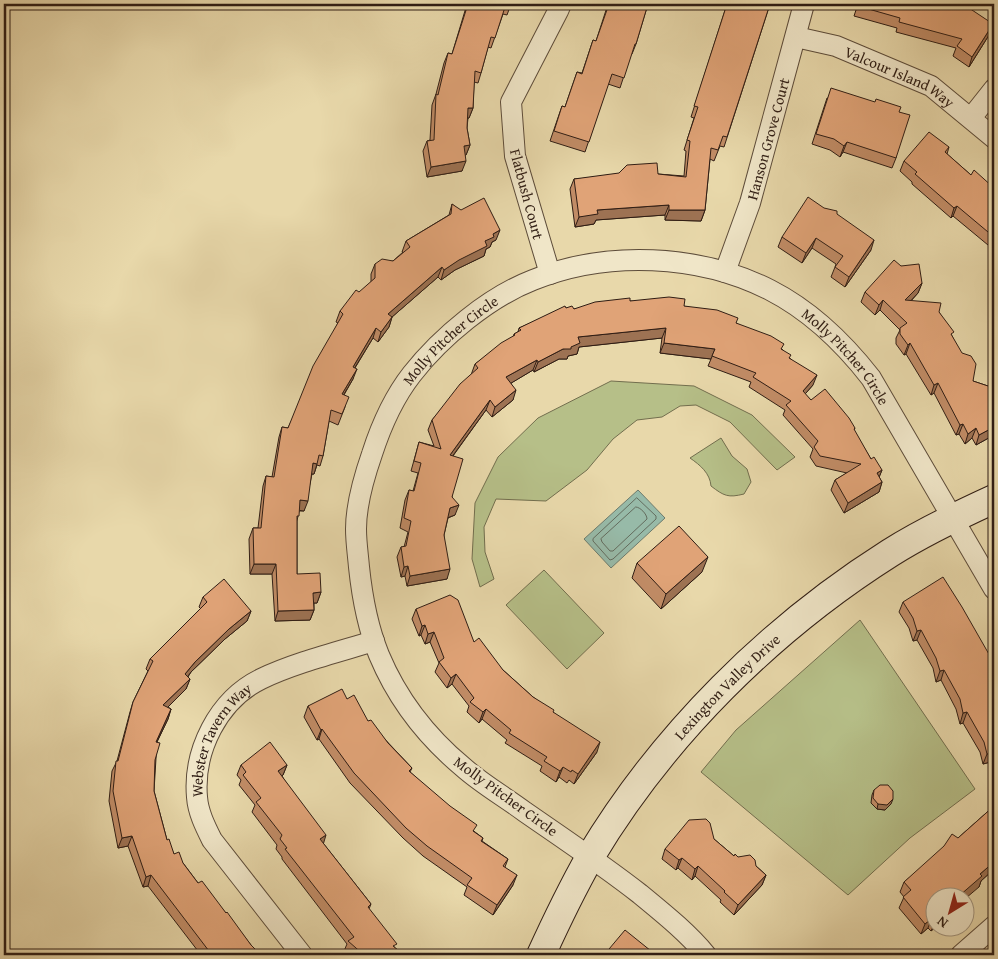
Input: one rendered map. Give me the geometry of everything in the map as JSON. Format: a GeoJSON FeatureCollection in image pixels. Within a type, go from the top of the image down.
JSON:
{"type":"FeatureCollection","features":[{"type":"Feature","properties":{"kind":"street","name":"Flatbush Court"},"geometry":{"type":"LineString","coordinates":[[550,274],[514,156],[511,102],[561,4]]}},
{"type":"Feature","properties":{"kind":"street","name":"Hanson Grove Court"},"geometry":{"type":"LineString","coordinates":[[725,272],[750,203],[804,4]]}},
{"type":"Feature","properties":{"kind":"street","name":"Valcour Island Way"},"geometry":{"type":"LineString","coordinates":[[796,37],[836,46],[931,86],[994,138]]}},
{"type":"Feature","properties":{"kind":"street"},"geometry":{"type":"LineString","coordinates":[[971,118],[994,89]]}},
{"type":"Feature","properties":{"kind":"street","name":"Molly Pitcher Circle"},"geometry":{"type":"LineString","coordinates":[[706,955],[670,918],[590,857],[465,770],[432,738],[408,708],[385,668],[374,641],[363,593],[356,529],[364,476],[379,433],[396,399],[412,374],[440,344],[470,318],[503,296],[531,281],[550,274],[589,265],[619,261],[657,261],[687,264],[725,272],[770,290],[801,308],[849,350],[871,378],[994,589]]}},
{"type":"Feature","properties":{"kind":"street","name":"Lexington Valley Drive"},"geometry":{"type":"LineString","coordinates":[[541,955],[560,913],[590,857],[626,803],[664,752],[699,712],[748,663],[801,617],[857,576],[891,552],[994,498]]}},
{"type":"Feature","properties":{"kind":"street","name":"Webster Tavern Way"},"geometry":{"type":"LineString","coordinates":[[302,955],[212,840],[202,820],[197,799],[196,777],[200,754],[216,720],[227,705],[249,686],[261,679],[293,667],[374,641]]}},
{"type":"Feature","properties":{"kind":"street"},"geometry":{"type":"LineString","coordinates":[[961,955],[994,926]]}},
{"type":"Feature","properties":{"kind":"green space"},"geometry":{"type":"Polygon","coordinates":[[[611,381],[694,386],[752,415],[795,457],[777,470],[730,422],[696,405],[680,406],[662,417],[637,420],[613,439],[587,470],[546,501],[496,499],[484,527],[485,552],[494,579],[480,587],[472,559],[475,503],[498,457],[538,418],[611,381]]]}},
{"type":"Feature","properties":{"kind":"green space"},"geometry":{"type":"Polygon","coordinates":[[[721,438],[732,456],[747,469],[751,482],[744,494],[730,496],[719,492],[711,486],[709,477],[704,470],[690,458],[721,438]]]}},
{"type":"Feature","properties":{"kind":"green space"},"geometry":{"type":"Polygon","coordinates":[[[544,570],[604,633],[567,669],[506,605],[544,570]]]}},
{"type":"Feature","properties":{"kind":"green space"},"geometry":{"type":"Polygon","coordinates":[[[860,620],[975,789],[910,838],[848,895],[701,772],[736,730],[860,620]]]}},
{"type":"Feature","properties":{"kind":"water"},"geometry":{"type":"Polygon","coordinates":[[[638,490],[665,518],[611,568],[584,539],[638,490]]]}},
{"type":"Feature","properties":{"kind":"building"},"geometry":{"type":"Polygon","coordinates":[[[468,4],[506,4],[495,38],[491,37],[481,73],[475,71],[473,108],[468,108],[467,128],[470,145],[464,146],[466,161],[431,167],[427,141],[434,140],[436,94],[438,95],[448,53],[452,54],[468,4]]]}},
{"type":"Feature","properties":{"kind":"building"},"geometry":{"type":"Polygon","coordinates":[[[609,4],[648,4],[624,78],[612,74],[589,142],[554,131],[562,106],[565,107],[577,72],[582,74],[593,40],[596,41],[609,4]]]}},
{"type":"Feature","properties":{"kind":"building"},"geometry":{"type":"Polygon","coordinates":[[[727,4],[770,4],[727,137],[723,136],[718,150],[711,148],[705,210],[669,210],[669,205],[597,210],[598,214],[579,217],[574,179],[619,173],[627,165],[657,163],[658,174],[686,177],[690,141],[687,140],[698,107],[694,106],[727,4]]]}},
{"type":"Feature","properties":{"kind":"building"},"geometry":{"type":"Polygon","coordinates":[[[859,4],[960,4],[993,24],[972,57],[957,46],[962,39],[899,22],[900,18],[858,6],[859,4]]]}},
{"type":"Feature","properties":{"kind":"building"},"geometry":{"type":"Polygon","coordinates":[[[831,88],[875,102],[876,99],[901,107],[899,112],[910,115],[896,158],[847,142],[844,146],[834,139],[816,134],[831,88]]]}},
{"type":"Feature","properties":{"kind":"building"},"geometry":{"type":"Polygon","coordinates":[[[929,132],[949,147],[945,152],[971,175],[974,170],[994,188],[994,237],[957,206],[954,208],[915,174],[917,172],[904,161],[929,132]]]}},
{"type":"Feature","properties":{"kind":"building"},"geometry":{"type":"Polygon","coordinates":[[[808,197],[824,208],[837,211],[837,214],[874,240],[849,277],[835,267],[843,256],[816,238],[806,253],[782,237],[808,197]]]}},
{"type":"Feature","properties":{"kind":"building"},"geometry":{"type":"Polygon","coordinates":[[[484,198],[500,230],[493,234],[494,237],[485,241],[487,246],[444,270],[442,267],[388,314],[392,317],[381,332],[376,328],[353,367],[357,369],[342,394],[349,397],[342,414],[331,410],[323,456],[319,455],[317,464],[313,463],[308,501],[300,500],[299,516],[297,516],[297,574],[320,573],[321,592],[313,593],[314,610],[278,611],[276,564],[254,564],[253,528],[261,528],[266,476],[274,477],[282,427],[288,428],[313,366],[343,314],[340,311],[356,290],[359,292],[375,278],[375,264],[382,259],[393,261],[410,247],[406,241],[451,214],[452,204],[461,210],[484,198]]]}},
{"type":"Feature","properties":{"kind":"building"},"geometry":{"type":"Polygon","coordinates":[[[894,260],[901,266],[919,264],[922,283],[905,300],[941,303],[939,312],[954,332],[951,334],[962,353],[971,356],[976,364],[973,381],[994,388],[994,427],[979,435],[976,428],[968,434],[963,424],[960,425],[938,383],[934,385],[910,343],[908,345],[900,334],[900,328],[907,323],[883,300],[879,305],[865,292],[894,260]]]}},
{"type":"Feature","properties":{"kind":"building"},"geometry":{"type":"Polygon","coordinates":[[[669,297],[685,299],[684,306],[717,310],[738,318],[736,323],[771,336],[784,344],[781,349],[791,355],[789,358],[817,375],[803,391],[811,400],[825,389],[849,418],[871,459],[874,457],[882,470],[877,473],[882,482],[848,503],[835,480],[861,464],[820,456],[814,447],[818,441],[786,405],[791,401],[753,377],[756,373],[712,356],[715,349],[664,343],[666,328],[578,337],[580,343],[571,347],[571,349],[563,349],[538,362],[537,360],[506,377],[516,390],[495,407],[490,400],[450,455],[463,459],[452,497],[459,505],[450,508],[444,535],[450,569],[410,576],[408,566],[404,567],[401,547],[406,546],[411,521],[404,518],[409,490],[414,491],[421,463],[414,461],[419,442],[441,449],[432,420],[460,384],[478,368],[475,364],[501,343],[515,335],[521,330],[519,328],[565,306],[566,308],[572,306],[574,309],[595,302],[630,298],[630,301],[669,297]]]}},
{"type":"Feature","properties":{"kind":"building"},"geometry":{"type":"Polygon","coordinates":[[[679,526],[708,557],[666,594],[637,563],[679,526]]]}},
{"type":"Feature","properties":{"kind":"building"},"geometry":{"type":"Polygon","coordinates":[[[943,577],[994,663],[994,752],[987,754],[984,742],[967,712],[963,713],[960,699],[944,670],[940,671],[936,658],[921,630],[917,631],[913,618],[903,602],[943,577]]]}},
{"type":"Feature","properties":{"kind":"building"},"geometry":{"type":"Polygon","coordinates":[[[224,579],[251,611],[229,629],[195,662],[185,674],[190,679],[163,705],[171,709],[156,742],[160,743],[155,760],[154,791],[167,840],[169,839],[174,854],[179,852],[183,863],[198,883],[202,881],[251,945],[261,955],[212,955],[151,875],[146,877],[132,836],[122,838],[113,791],[116,761],[118,761],[133,702],[153,661],[150,659],[207,602],[203,597],[224,579]]]}},
{"type":"Feature","properties":{"kind":"building"},"geometry":{"type":"Polygon","coordinates":[[[450,595],[458,600],[474,642],[479,638],[503,670],[533,697],[600,742],[578,774],[563,767],[560,771],[544,761],[547,757],[509,733],[511,730],[486,709],[483,712],[470,702],[474,698],[456,674],[451,678],[439,662],[444,658],[434,632],[428,634],[425,625],[422,626],[416,609],[450,595]]]}},
{"type":"Feature","properties":{"kind":"building"},"geometry":{"type":"Polygon","coordinates":[[[342,689],[347,699],[354,695],[368,721],[371,720],[388,743],[412,768],[409,771],[450,806],[477,825],[473,831],[483,838],[481,841],[508,859],[503,866],[517,875],[497,905],[467,885],[472,878],[427,846],[406,828],[354,773],[321,730],[308,706],[342,689]]]}},
{"type":"Feature","properties":{"kind":"building"},"geometry":{"type":"Polygon","coordinates":[[[270,742],[287,765],[278,771],[326,835],[320,839],[371,904],[368,907],[397,944],[393,946],[404,955],[364,955],[348,941],[354,937],[285,849],[287,848],[280,839],[282,835],[256,802],[261,798],[243,775],[246,772],[241,765],[270,742]]]}},
{"type":"Feature","properties":{"kind":"building"},"geometry":{"type":"Polygon","coordinates":[[[880,785],[888,785],[893,791],[893,799],[887,805],[878,804],[873,798],[874,790],[880,785]]]}},
{"type":"Feature","properties":{"kind":"building"},"geometry":{"type":"Polygon","coordinates":[[[994,806],[994,862],[980,874],[982,876],[970,886],[926,886],[925,924],[903,897],[911,890],[904,882],[944,846],[952,834],[958,838],[994,806]]]}},
{"type":"Feature","properties":{"kind":"building"},"geometry":{"type":"Polygon","coordinates":[[[706,819],[710,823],[714,839],[734,856],[735,854],[738,857],[750,855],[755,860],[756,866],[766,875],[738,905],[698,866],[695,869],[682,858],[679,860],[665,849],[689,820],[706,819]]]}},
{"type":"Feature","properties":{"kind":"building"},"geometry":{"type":"Polygon","coordinates":[[[625,930],[656,955],[604,955],[625,930]]]}}]}
